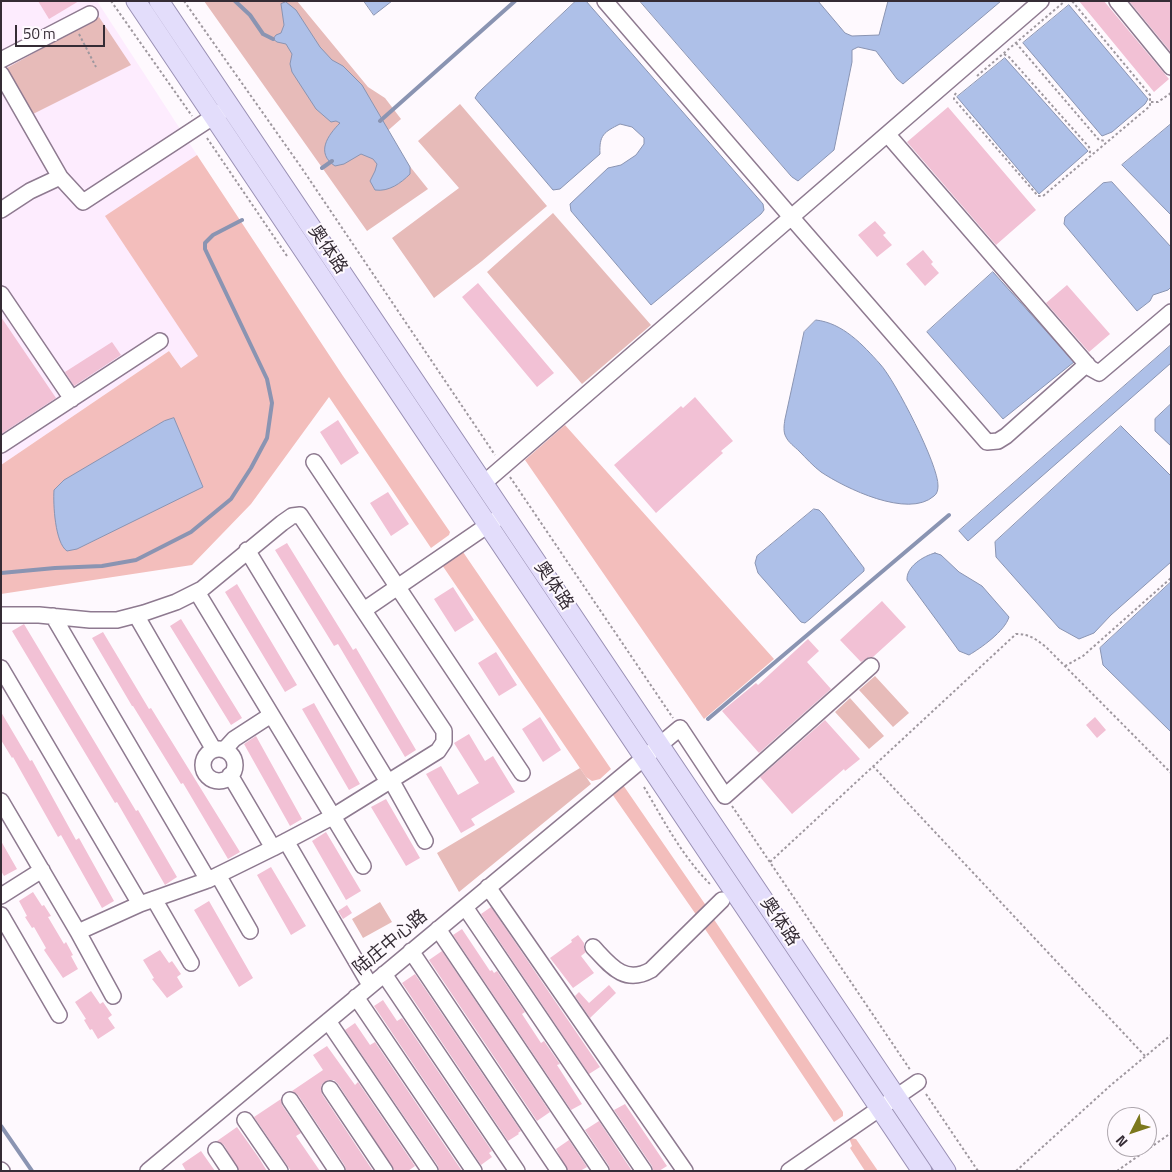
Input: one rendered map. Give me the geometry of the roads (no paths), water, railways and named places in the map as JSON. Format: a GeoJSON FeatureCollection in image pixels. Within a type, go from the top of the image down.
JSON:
{"type":"FeatureCollection","features":[{"type":"Feature","properties":{"kind":"main road","name":"奥体路"},"geometry":{"type":"LineString","coordinates":[[136,1],[922,1171]]}},
{"type":"Feature","properties":{"kind":"main road","name":"奥体路"},"geometry":{"type":"LineString","coordinates":[[159,1],[946,1171]]}},
{"type":"Feature","properties":{"kind":"street"},"geometry":{"type":"LineString","coordinates":[[605,1],[987,442],[998,441],[1006,436],[1087,364]]}},
{"type":"Feature","properties":{"kind":"street"},"geometry":{"type":"LineString","coordinates":[[484,483],[888,135],[1011,37],[1041,1]]}},
{"type":"Feature","properties":{"kind":"street"},"geometry":{"type":"LineString","coordinates":[[1117,1],[1171,67]]}},
{"type":"Feature","properties":{"kind":"street"},"geometry":{"type":"LineString","coordinates":[[1,60],[90,14]]}},
{"type":"Feature","properties":{"kind":"street"},"geometry":{"type":"LineString","coordinates":[[1,74],[60,177],[83,202],[230,106]]}},
{"type":"Feature","properties":{"kind":"street"},"geometry":{"type":"LineString","coordinates":[[888,135],[1087,364],[1099,373],[1171,312]]}},
{"type":"Feature","properties":{"kind":"street"},"geometry":{"type":"LineString","coordinates":[[1,210],[30,191],[60,177]]}},
{"type":"Feature","properties":{"kind":"street"},"geometry":{"type":"LineString","coordinates":[[1,294],[72,399]]}},
{"type":"Feature","properties":{"kind":"street"},"geometry":{"type":"LineString","coordinates":[[1,445],[160,341]]}},
{"type":"Feature","properties":{"kind":"street"},"geometry":{"type":"LineString","coordinates":[[314,462],[522,773]]}},
{"type":"Feature","properties":{"kind":"street"},"geometry":{"type":"LineString","coordinates":[[364,610],[504,514]]}},
{"type":"Feature","properties":{"kind":"street"},"geometry":{"type":"LineString","coordinates":[[1,615],[38,615],[90,620],[117,620],[176,602],[197,592],[217,579],[247,550],[292,516],[300,515],[444,731],[444,742],[438,752],[332,817],[213,878],[147,901],[78,932]]}},
{"type":"Feature","properties":{"kind":"street"},"geometry":{"type":"LineString","coordinates":[[247,550],[425,841]]}},
{"type":"Feature","properties":{"kind":"street"},"geometry":{"type":"LineString","coordinates":[[197,592],[363,866]]}},
{"type":"Feature","properties":{"kind":"street"},"geometry":{"type":"LineString","coordinates":[[136,615],[219,750],[229,752],[234,761],[234,766],[226,779],[216,780],[207,775],[203,766],[206,756],[219,750],[271,715]]}},
{"type":"Feature","properties":{"kind":"street"},"geometry":{"type":"LineString","coordinates":[[53,616],[213,878],[250,931]]}},
{"type":"Feature","properties":{"kind":"street","name":"陆庄中心路"},"geometry":{"type":"LineString","coordinates":[[148,1171],[680,728],[725,796],[871,666]]}},
{"type":"Feature","properties":{"kind":"street"},"geometry":{"type":"LineString","coordinates":[[1,668],[147,901],[191,963]]}},
{"type":"Feature","properties":{"kind":"street"},"geometry":{"type":"LineString","coordinates":[[230,775],[279,845],[370,985]]}},
{"type":"Feature","properties":{"kind":"street"},"geometry":{"type":"LineString","coordinates":[[1,801],[78,932],[113,996]]}},
{"type":"Feature","properties":{"kind":"street"},"geometry":{"type":"LineString","coordinates":[[1,896],[42,870]]}},
{"type":"Feature","properties":{"kind":"street"},"geometry":{"type":"LineString","coordinates":[[488,887],[685,1171]]}},
{"type":"Feature","properties":{"kind":"street"},"geometry":{"type":"LineString","coordinates":[[593,947],[618,971],[635,976],[640,975],[650,970],[722,900]]}},
{"type":"Feature","properties":{"kind":"street"},"geometry":{"type":"LineString","coordinates":[[465,907],[644,1171]]}},
{"type":"Feature","properties":{"kind":"street"},"geometry":{"type":"LineString","coordinates":[[1,915],[59,1015]]}},
{"type":"Feature","properties":{"kind":"street"},"geometry":{"type":"LineString","coordinates":[[438,929],[601,1171]]}},
{"type":"Feature","properties":{"kind":"street"},"geometry":{"type":"LineString","coordinates":[[411,951],[559,1171]]}},
{"type":"Feature","properties":{"kind":"street"},"geometry":{"type":"LineString","coordinates":[[384,974],[517,1171]]}},
{"type":"Feature","properties":{"kind":"street"},"geometry":{"type":"LineString","coordinates":[[356,997],[474,1171]]}},
{"type":"Feature","properties":{"kind":"street"},"geometry":{"type":"LineString","coordinates":[[328,1021],[430,1171]]}},
{"type":"Feature","properties":{"kind":"street"},"geometry":{"type":"LineString","coordinates":[[789,1171],[918,1082]]}},
{"type":"Feature","properties":{"kind":"street"},"geometry":{"type":"LineString","coordinates":[[330,1089],[386,1171]]}},
{"type":"Feature","properties":{"kind":"street"},"geometry":{"type":"LineString","coordinates":[[290,1100],[337,1171]]}},
{"type":"Feature","properties":{"kind":"street"},"geometry":{"type":"LineString","coordinates":[[245,1120],[280,1171]]}},
{"type":"Feature","properties":{"kind":"street"},"geometry":{"type":"LineString","coordinates":[[216,1150],[230,1171]]}},
{"type":"Feature","properties":{"kind":"water"},"geometry":{"type":"Polygon","coordinates":[[[364,1],[392,1],[374,15],[364,1]]]}},
{"type":"Feature","properties":{"kind":"water"},"geometry":{"type":"Polygon","coordinates":[[[576,1],[586,1],[763,204],[764,210],[761,214],[651,305],[571,211],[570,204],[608,168],[621,165],[636,155],[644,144],[644,138],[632,127],[620,124],[606,132],[600,142],[600,154],[560,189],[553,190],[475,98],[478,93],[576,1]]]}},
{"type":"Feature","properties":{"kind":"water"},"geometry":{"type":"Polygon","coordinates":[[[640,1],[818,1],[845,33],[852,36],[879,35],[888,1],[1001,1],[903,84],[876,51],[858,47],[852,50],[852,62],[834,150],[798,181],[792,177],[640,1]]]}},
{"type":"Feature","properties":{"kind":"water"},"geometry":{"type":"Polygon","coordinates":[[[286,2],[296,10],[320,47],[332,60],[343,66],[362,85],[410,167],[410,174],[399,184],[385,190],[375,190],[370,181],[377,164],[373,159],[361,154],[344,164],[335,166],[329,161],[325,150],[326,144],[331,133],[340,123],[336,121],[331,122],[316,109],[292,72],[290,64],[292,54],[286,44],[273,39],[281,33],[284,25],[281,4],[286,2]]]}},
{"type":"Feature","properties":{"kind":"water"},"geometry":{"type":"Polygon","coordinates":[[[1069,5],[1148,99],[1145,104],[1112,132],[1102,136],[1023,43],[1069,5]]]}},
{"type":"Feature","properties":{"kind":"water"},"geometry":{"type":"Polygon","coordinates":[[[1005,58],[1088,151],[1039,194],[957,97],[1005,58]]]}},
{"type":"Feature","properties":{"kind":"water"},"geometry":{"type":"Polygon","coordinates":[[[1171,124],[1171,215],[1122,165],[1171,124]]]}},
{"type":"Feature","properties":{"kind":"water"},"geometry":{"type":"Polygon","coordinates":[[[1112,182],[1171,247],[1171,287],[1168,290],[1153,295],[1150,301],[1137,311],[1064,224],[1065,217],[1103,183],[1112,182]]]}},
{"type":"Feature","properties":{"kind":"water"},"geometry":{"type":"Polygon","coordinates":[[[993,272],[1074,362],[1003,419],[927,332],[993,272]]]}},
{"type":"Feature","properties":{"kind":"water"},"geometry":{"type":"Polygon","coordinates":[[[816,320],[835,325],[844,330],[867,350],[887,373],[915,424],[931,461],[938,486],[934,496],[923,502],[909,504],[893,503],[860,493],[821,472],[787,439],[784,431],[785,421],[804,332],[816,320]]]}},
{"type":"Feature","properties":{"kind":"water"},"geometry":{"type":"Polygon","coordinates":[[[1171,345],[1171,363],[968,541],[959,531],[1171,345]]]}},
{"type":"Feature","properties":{"kind":"water"},"geometry":{"type":"Polygon","coordinates":[[[1171,404],[1171,446],[1155,431],[1155,419],[1171,404]]]}},
{"type":"Feature","properties":{"kind":"water"},"geometry":{"type":"Polygon","coordinates":[[[174,418],[203,487],[77,549],[67,551],[63,547],[57,532],[54,490],[64,480],[164,421],[174,418]]]}},
{"type":"Feature","properties":{"kind":"water"},"geometry":{"type":"Polygon","coordinates":[[[1121,426],[1171,476],[1171,562],[1111,615],[1094,633],[1079,639],[1059,628],[996,557],[995,542],[1121,426]]]}},
{"type":"Feature","properties":{"kind":"water"},"geometry":{"type":"Polygon","coordinates":[[[814,509],[819,510],[823,514],[864,568],[864,571],[805,623],[801,622],[758,573],[755,563],[757,556],[814,509]]]}},
{"type":"Feature","properties":{"kind":"water"},"geometry":{"type":"Polygon","coordinates":[[[935,553],[941,555],[959,572],[982,586],[1009,617],[998,633],[986,644],[969,655],[959,651],[907,580],[909,571],[916,563],[935,553]]]}},
{"type":"Feature","properties":{"kind":"water"},"geometry":{"type":"Polygon","coordinates":[[[1171,582],[1171,732],[1103,665],[1100,648],[1171,582]]]}},
{"type":"Feature","properties":{"kind":"waterway"},"geometry":{"type":"LineString","coordinates":[[235,1],[250,15],[263,34],[273,39]]}},
{"type":"Feature","properties":{"kind":"waterway"},"geometry":{"type":"LineString","coordinates":[[380,121],[515,1]]}},
{"type":"Feature","properties":{"kind":"waterway"},"geometry":{"type":"LineString","coordinates":[[322,168],[332,161]]}},
{"type":"Feature","properties":{"kind":"waterway"},"geometry":{"type":"LineString","coordinates":[[1,573],[102,566],[136,560],[191,532],[231,499],[267,438],[272,403],[267,379],[205,249],[205,243],[213,235],[242,220]]}},
{"type":"Feature","properties":{"kind":"waterway"},"geometry":{"type":"LineString","coordinates":[[708,719],[949,515]]}},
{"type":"Feature","properties":{"kind":"waterway"},"geometry":{"type":"LineString","coordinates":[[1,1126],[32,1171]]}}]}
